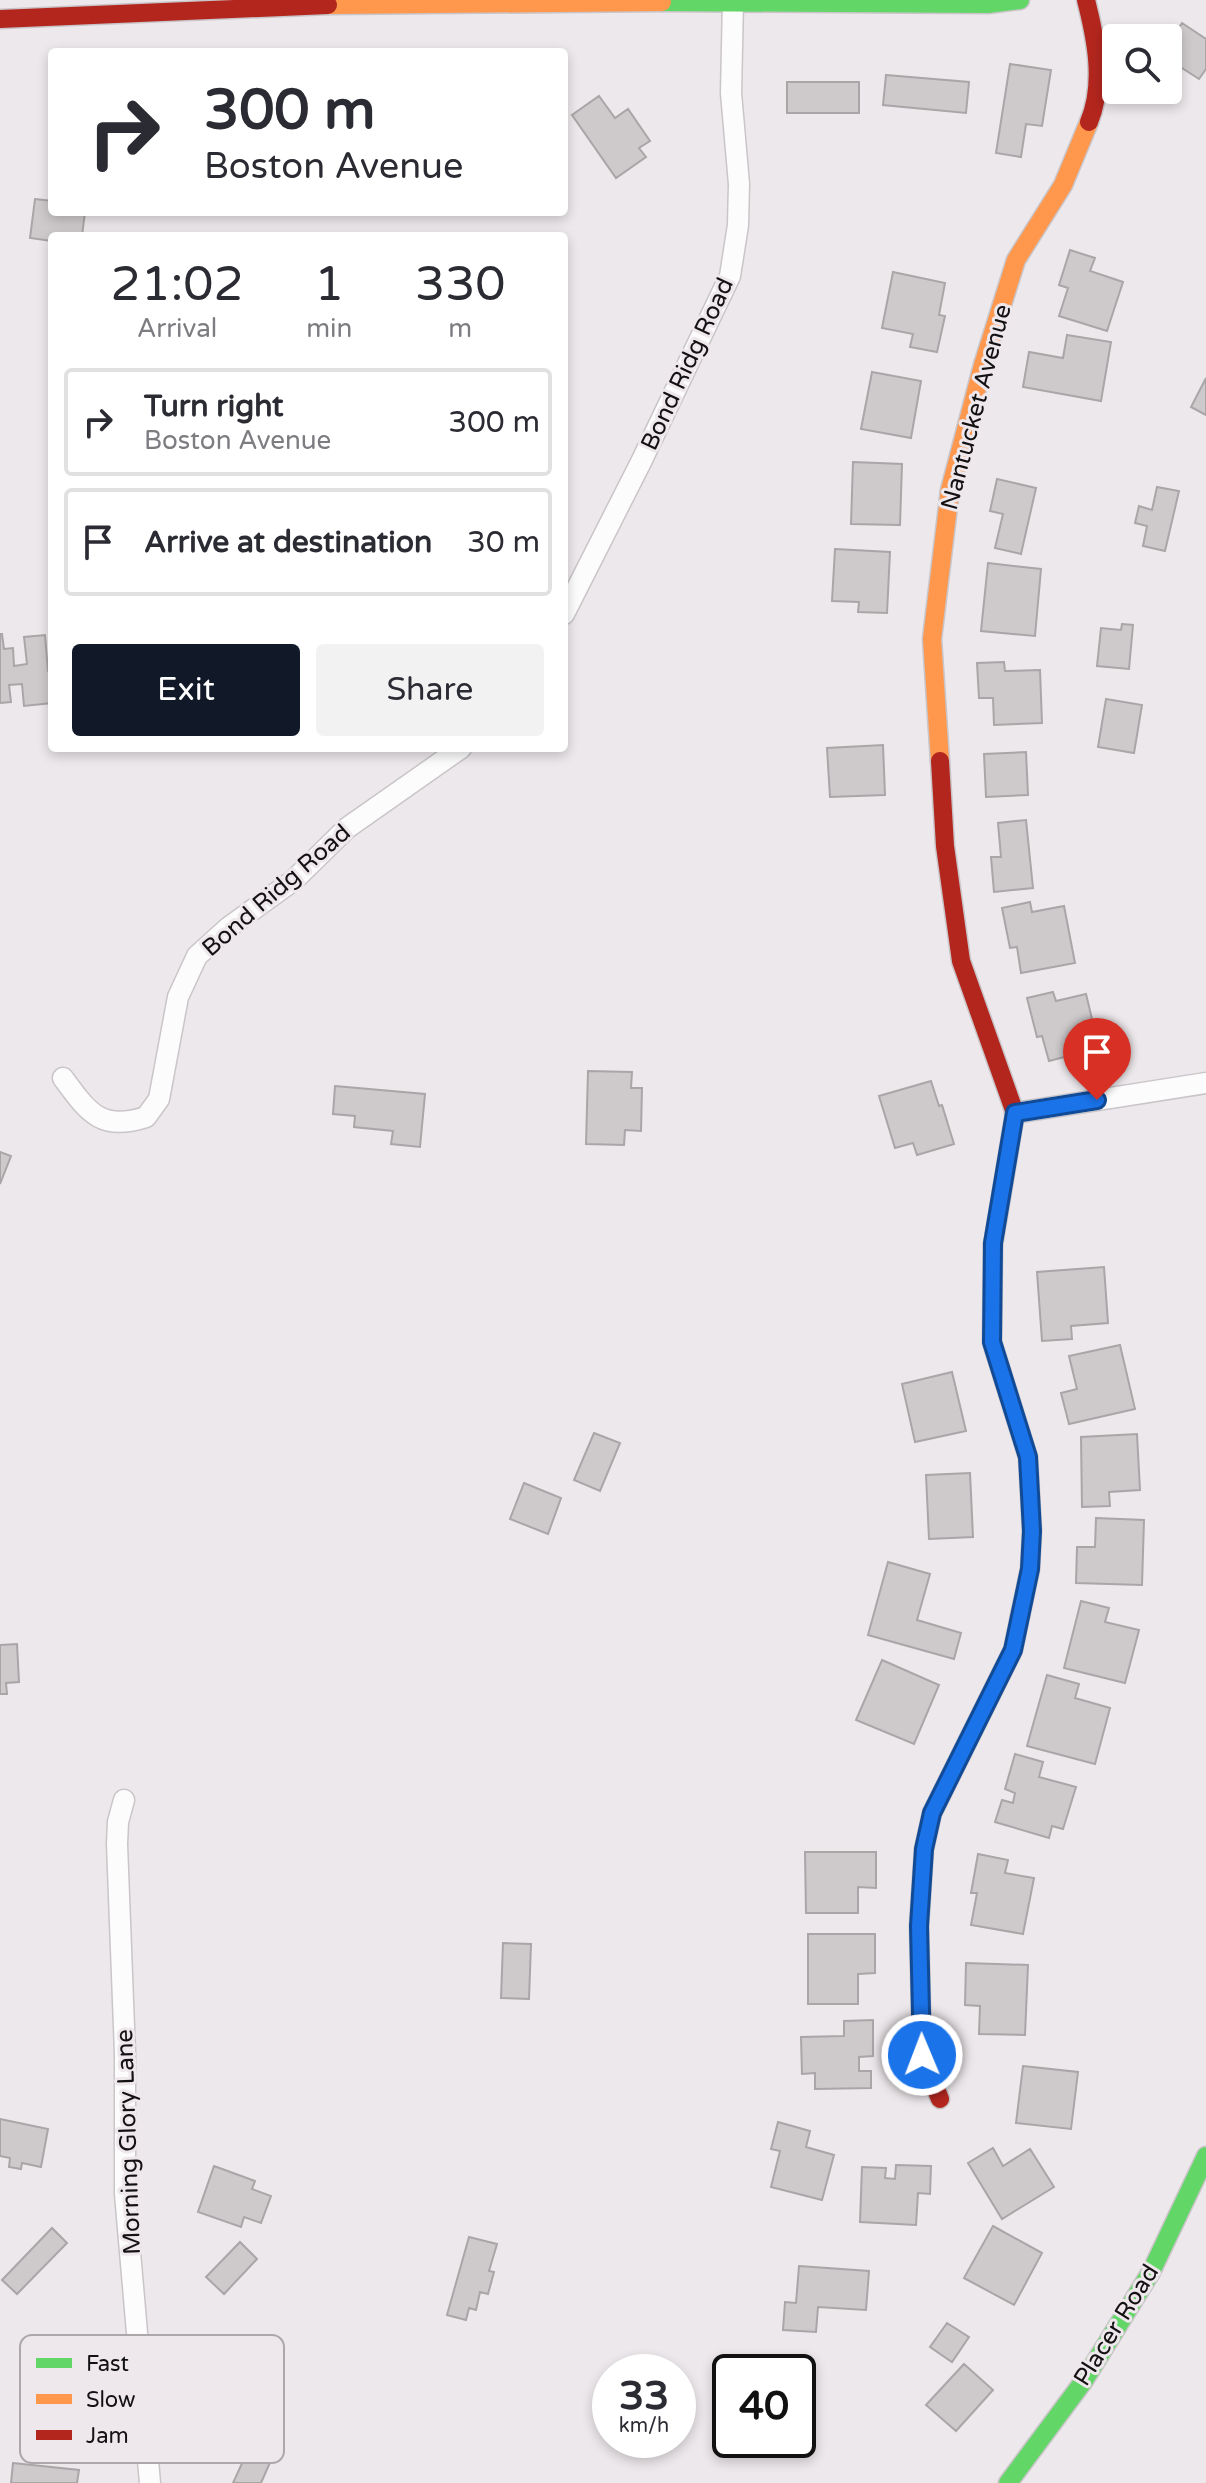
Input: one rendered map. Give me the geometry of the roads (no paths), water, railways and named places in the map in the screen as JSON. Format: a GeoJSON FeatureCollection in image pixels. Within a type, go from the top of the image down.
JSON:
{"type":"FeatureCollection","features":[{"type":"Feature","properties":{"kind":"street"},"geometry":{"type":"LineString","coordinates":[[0,19],[295,5],[733,1],[988,4],[1020,0]]}},
{"type":"Feature","properties":{"kind":"street","name":"Nantucket Avenue"},"geometry":{"type":"LineString","coordinates":[[1015,1113],[961,961],[945,846],[932,639],[950,490],[983,365],[1016,260],[1063,185],[1097,104],[1096,40],[1086,0]]}},
{"type":"Feature","properties":{"kind":"street","name":"Bond Ridg Road"},"geometry":{"type":"LineString","coordinates":[[568,606],[730,276],[738,225],[739,184],[731,93],[733,1]]}},
{"type":"Feature","properties":{"kind":"street","name":"Bond Ridg Road"},"geometry":{"type":"LineString","coordinates":[[63,1078],[81,1103],[99,1118],[119,1124],[146,1117],[159,1099],[178,997],[197,956],[229,927],[294,880],[347,828],[455,752]]}},
{"type":"Feature","properties":{"kind":"street"},"geometry":{"type":"LineString","coordinates":[[940,2099],[922,2055],[919,1926],[924,1849],[932,1813],[1013,1650],[1030,1569],[1032,1531],[1028,1457],[992,1342],[993,1243],[1015,1113],[1206,1083]]}},
{"type":"Feature","properties":{"kind":"street","name":"Morning Glory Lane"},"geometry":{"type":"LineString","coordinates":[[124,1800],[118,1822],[117,1844],[125,2053],[125,2194],[137,2335]]}},
{"type":"Feature","properties":{"kind":"street","name":"Placer Road"},"geometry":{"type":"LineString","coordinates":[[1008,2483],[1083,2382],[1151,2272],[1206,2156]]}},
{"type":"Feature","properties":{"kind":"street","name":"Morning Glory Lane"},"geometry":{"type":"LineString","coordinates":[[148,2463],[150,2483]]}}]}
